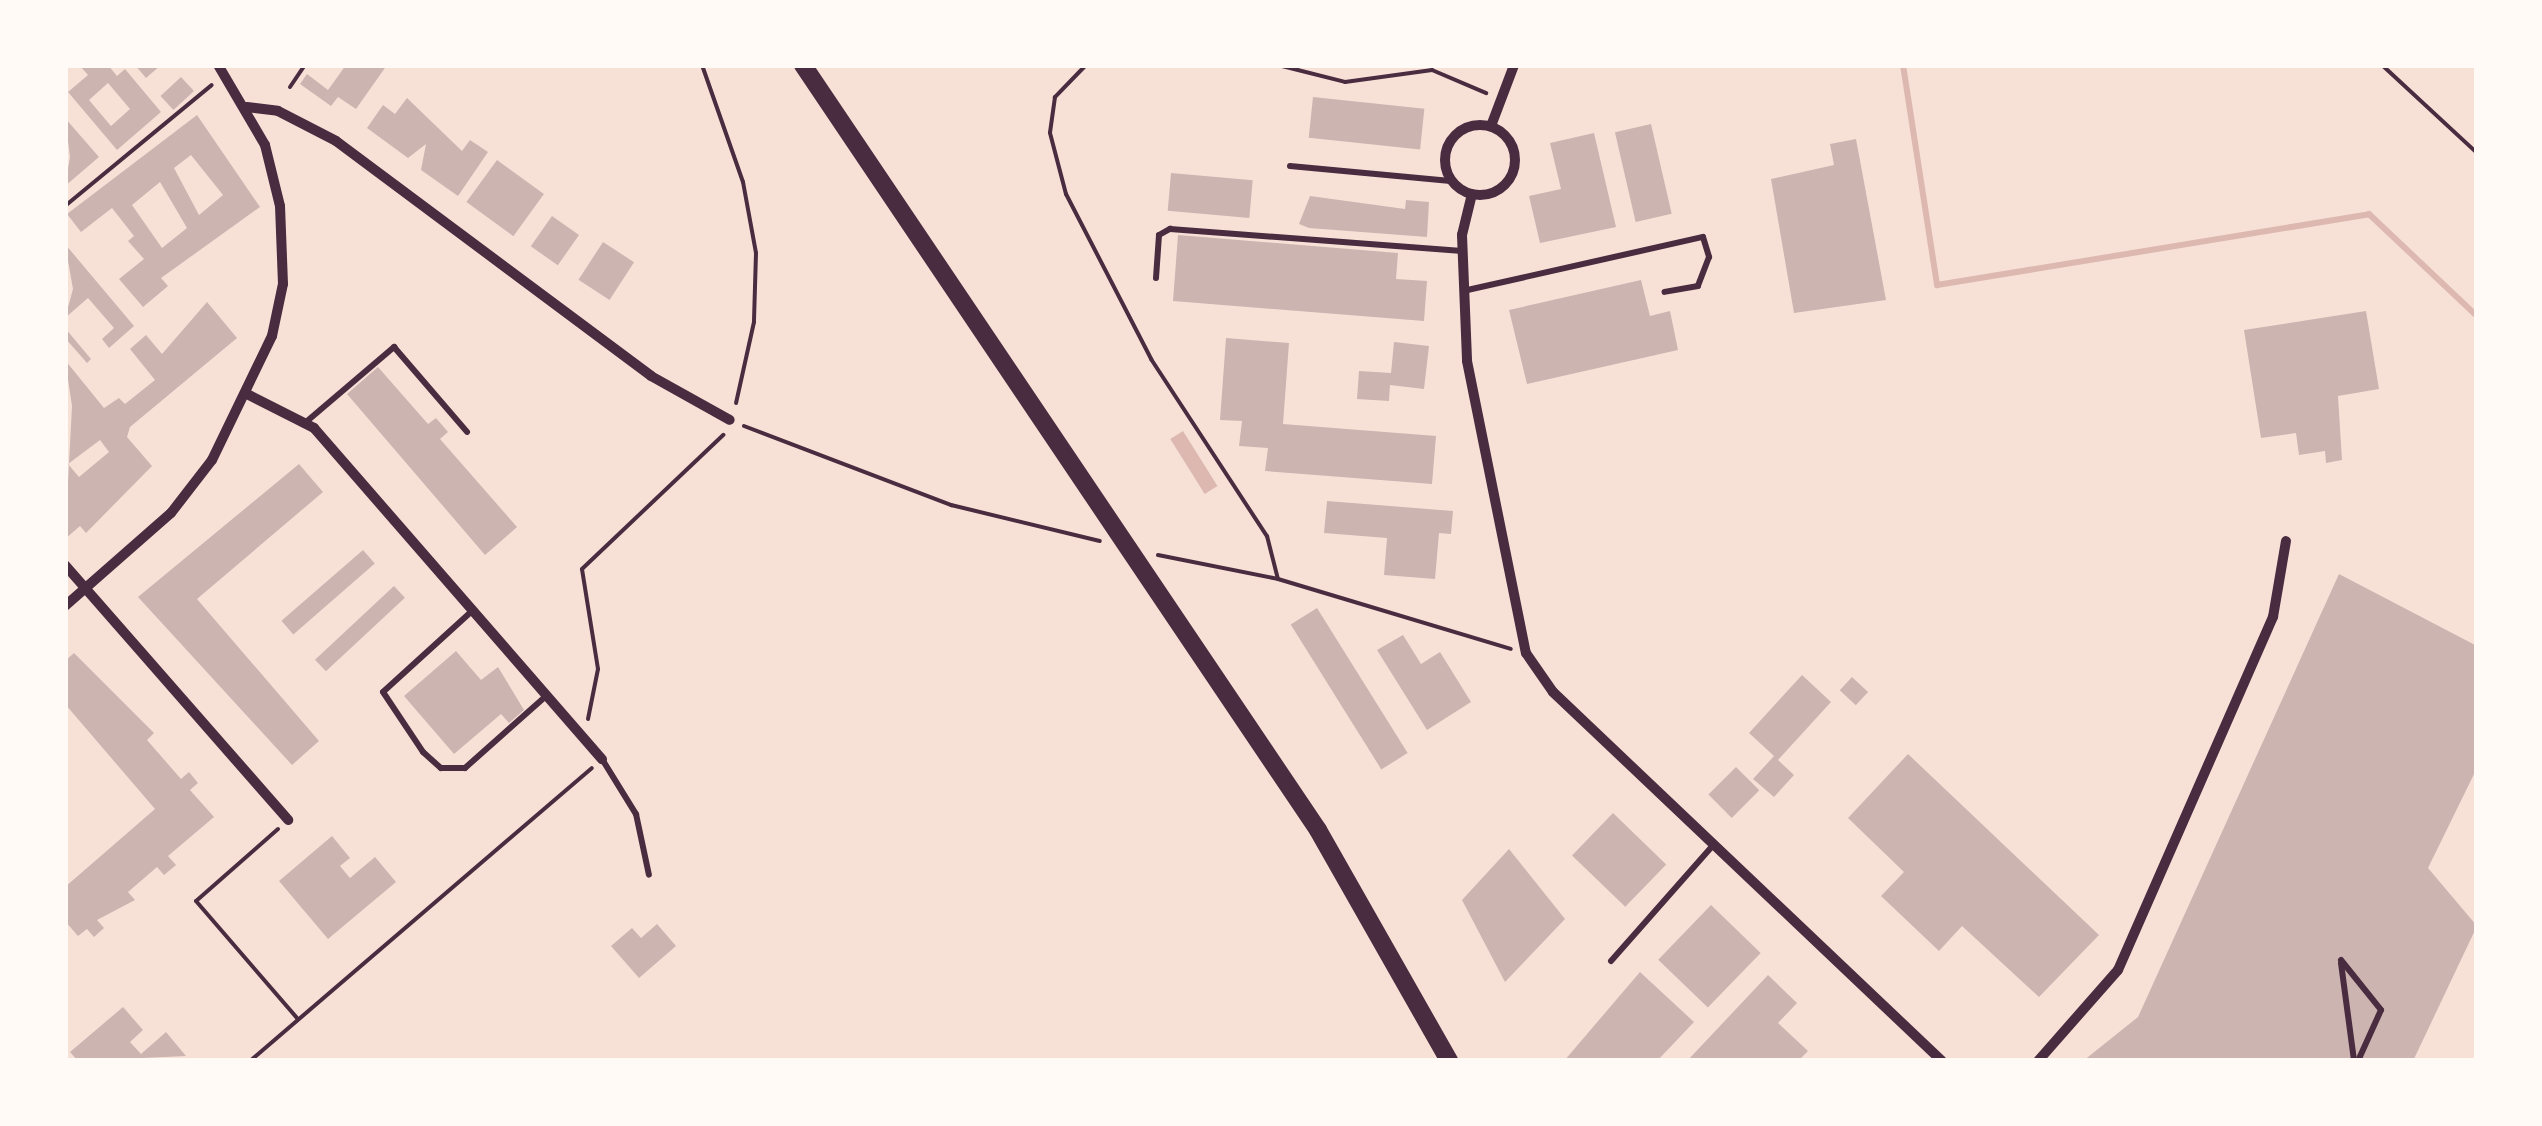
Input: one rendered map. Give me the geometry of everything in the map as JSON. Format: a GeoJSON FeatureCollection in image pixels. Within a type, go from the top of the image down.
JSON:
{"type":"FeatureCollection","features":[{"type":"Feature","properties":{"kind":"main road"},"geometry":{"type":"LineString","coordinates":[[803,65],[1116,522],[1318,830],[1450,1061]]}},
{"type":"Feature","properties":{"kind":"street"},"geometry":{"type":"LineString","coordinates":[[65,606],[171,513],[249,395],[272,336],[284,244],[265,145],[247,106],[218,65]]}},
{"type":"Feature","properties":{"kind":"street"},"geometry":{"type":"LineString","coordinates":[[1491,126],[1514,65]]}},
{"type":"Feature","properties":{"kind":"street"},"geometry":{"type":"LineString","coordinates":[[247,106],[336,141],[651,376],[730,420]]}},
{"type":"Feature","properties":{"kind":"street"},"geometry":{"type":"LineString","coordinates":[[1491,126],[1510,140],[1516,164],[1495,192],[1472,194],[1453,182],[1452,140],[1491,126]]}},
{"type":"Feature","properties":{"kind":"street"},"geometry":{"type":"LineString","coordinates":[[1472,194],[1462,251],[1462,292],[1473,403],[1526,653],[1553,692],[1942,1061]]}},
{"type":"Feature","properties":{"kind":"street"},"geometry":{"type":"LineString","coordinates":[[249,395],[305,423],[602,759]]}},
{"type":"Feature","properties":{"kind":"street"},"geometry":{"type":"LineString","coordinates":[[2038,1061],[2118,970],[2272,617],[2286,541]]}},
{"type":"Feature","properties":{"kind":"street"},"geometry":{"type":"LineString","coordinates":[[65,565],[288,820]]}},
{"type":"Feature","properties":{"kind":"lane"},"geometry":{"type":"LineString","coordinates":[[1290,166],[1453,182]]}},
{"type":"Feature","properties":{"kind":"lane"},"geometry":{"type":"LineString","coordinates":[[1156,278],[1163,230],[1462,251]]}},
{"type":"Feature","properties":{"kind":"lane"},"geometry":{"type":"LineString","coordinates":[[1462,292],[1703,237],[1709,258],[1698,286],[1665,292]]}},
{"type":"Feature","properties":{"kind":"lane"},"geometry":{"type":"LineString","coordinates":[[305,423],[394,347],[467,432]]}},
{"type":"Feature","properties":{"kind":"lane"},"geometry":{"type":"LineString","coordinates":[[472,611],[383,692],[423,752],[440,768],[465,768],[546,696]]}},
{"type":"Feature","properties":{"kind":"lane"},"geometry":{"type":"LineString","coordinates":[[602,759],[636,814],[649,875]]}},
{"type":"Feature","properties":{"kind":"lane"},"geometry":{"type":"LineString","coordinates":[[1610,961],[1714,844]]}},
{"type":"Feature","properties":{"kind":"lane"},"geometry":{"type":"LineString","coordinates":[[2341,960],[2381,1010],[2357,1058],[2341,960]]}},
{"type":"Feature","properties":{"kind":"path"},"geometry":{"type":"LineString","coordinates":[[290,87],[305,65]]}},
{"type":"Feature","properties":{"kind":"path"},"geometry":{"type":"LineString","coordinates":[[586,723],[598,670],[582,570],[718,448],[746,372],[756,253],[743,182],[702,65]]}},
{"type":"Feature","properties":{"kind":"path"},"geometry":{"type":"LineString","coordinates":[[1086,65],[1072,71],[1052,115],[1066,194],[1152,359],[1267,536],[1278,579]]}},
{"type":"Feature","properties":{"kind":"path"},"geometry":{"type":"LineString","coordinates":[[1278,65],[1345,82],[1432,70],[1499,99]]}},
{"type":"Feature","properties":{"kind":"path"},"geometry":{"type":"LineString","coordinates":[[2382,65],[2477,153]]}},
{"type":"Feature","properties":{"kind":"path"},"geometry":{"type":"LineString","coordinates":[[65,206],[212,85]]}},
{"type":"Feature","properties":{"kind":"path"},"geometry":{"type":"LineString","coordinates":[[730,420],[951,505],[1098,541]]}},
{"type":"Feature","properties":{"kind":"path"},"geometry":{"type":"LineString","coordinates":[[1170,558],[1278,579],[1526,653]]}},
{"type":"Feature","properties":{"kind":"path"},"geometry":{"type":"LineString","coordinates":[[250,1061],[602,759]]}},
{"type":"Feature","properties":{"kind":"path"},"geometry":{"type":"LineString","coordinates":[[288,820],[196,901],[298,1019]]}},
{"type":"Feature","properties":{"kind":"shaded area"},"geometry":{"type":"Polygon","coordinates":[[[1183,431],[1217,486],[1205,494],[1170,439],[1183,431]]]}},
{"type":"Feature","properties":{"kind":"building"},"geometry":{"type":"Polygon","coordinates":[[[79,65],[108,65],[117,76],[125,69],[161,112],[117,150],[68,92],[88,75],[79,65]],[[108,83],[89,100],[111,126],[130,109],[108,83]]]}},
{"type":"Feature","properties":{"kind":"building"},"geometry":{"type":"Polygon","coordinates":[[[135,65],[161,65],[146,78],[135,65]]]}},
{"type":"Feature","properties":{"kind":"building"},"geometry":{"type":"Polygon","coordinates":[[[346,65],[387,65],[356,109],[338,97],[331,106],[300,84],[307,74],[328,90],[346,65]]]}},
{"type":"Feature","properties":{"kind":"building"},"geometry":{"type":"Polygon","coordinates":[[[181,77],[194,91],[173,110],[161,96],[181,77]]]}},
{"type":"Feature","properties":{"kind":"building"},"geometry":{"type":"Polygon","coordinates":[[[1313,97],[1424,109],[1420,149],[1309,138],[1313,97]]]}},
{"type":"Feature","properties":{"kind":"building"},"geometry":{"type":"Polygon","coordinates":[[[407,98],[462,151],[470,140],[488,152],[458,196],[421,170],[426,144],[408,158],[367,128],[383,105],[395,114],[407,98]]]}},
{"type":"Feature","properties":{"kind":"building"},"geometry":{"type":"Polygon","coordinates":[[[197,115],[260,207],[161,278],[168,286],[143,307],[119,279],[144,259],[128,241],[134,236],[112,208],[81,232],[67,214],[197,115]],[[191,155],[174,168],[199,215],[223,195],[191,155]],[[160,182],[132,205],[162,248],[187,228],[160,182]]]}},
{"type":"Feature","properties":{"kind":"building"},"geometry":{"type":"Polygon","coordinates":[[[65,118],[99,157],[65,186],[70,157],[65,118]]]}},
{"type":"Feature","properties":{"kind":"building"},"geometry":{"type":"Polygon","coordinates":[[[1651,124],[1672,214],[1636,222],[1615,132],[1651,124]]]}},
{"type":"Feature","properties":{"kind":"building"},"geometry":{"type":"Polygon","coordinates":[[[1594,133],[1616,227],[1540,243],[1529,196],[1561,189],[1550,143],[1594,133]]]}},
{"type":"Feature","properties":{"kind":"building"},"geometry":{"type":"Polygon","coordinates":[[[1856,139],[1886,300],[1794,313],[1771,179],[1834,165],[1830,144],[1856,139]]]}},
{"type":"Feature","properties":{"kind":"building"},"geometry":{"type":"Polygon","coordinates":[[[497,160],[544,194],[513,236],[466,202],[497,160]]]}},
{"type":"Feature","properties":{"kind":"building"},"geometry":{"type":"Polygon","coordinates":[[[1171,173],[1253,180],[1249,218],[1168,211],[1171,173]]]}},
{"type":"Feature","properties":{"kind":"building"},"geometry":{"type":"Polygon","coordinates":[[[1310,196],[1405,209],[1406,200],[1429,202],[1427,237],[1309,228],[1299,224],[1310,196]]]}},
{"type":"Feature","properties":{"kind":"building"},"geometry":{"type":"Polygon","coordinates":[[[552,216],[579,235],[558,265],[531,246],[552,216]]]}},
{"type":"Feature","properties":{"kind":"building"},"geometry":{"type":"Polygon","coordinates":[[[1178,235],[1398,253],[1396,279],[1427,281],[1424,321],[1173,301],[1178,235]]]}},
{"type":"Feature","properties":{"kind":"building"},"geometry":{"type":"Polygon","coordinates":[[[603,242],[634,262],[610,300],[578,280],[603,242]]]}},
{"type":"Feature","properties":{"kind":"building"},"geometry":{"type":"Polygon","coordinates":[[[65,244],[134,326],[109,348],[102,339],[114,328],[88,298],[65,318],[73,289],[65,244]]]}},
{"type":"Feature","properties":{"kind":"building"},"geometry":{"type":"Polygon","coordinates":[[[1641,280],[1650,316],[1670,311],[1678,350],[1527,384],[1509,310],[1641,280]]]}},
{"type":"Feature","properties":{"kind":"building"},"geometry":{"type":"Polygon","coordinates":[[[207,302],[237,338],[130,427],[127,437],[152,466],[86,533],[80,526],[65,539],[69,465],[79,477],[109,452],[100,440],[69,463],[72,406],[65,360],[104,408],[119,398],[125,404],[155,380],[130,349],[146,335],[162,354],[207,302]]]}},
{"type":"Feature","properties":{"kind":"building"},"geometry":{"type":"Polygon","coordinates":[[[2366,311],[2379,389],[2338,396],[2342,460],[2326,463],[2325,451],[2299,455],[2296,433],[2261,438],[2244,330],[2366,311]]]}},
{"type":"Feature","properties":{"kind":"building"},"geometry":{"type":"Polygon","coordinates":[[[65,328],[91,359],[87,363],[65,338],[65,328]]]}},
{"type":"Feature","properties":{"kind":"building"},"geometry":{"type":"Polygon","coordinates":[[[1226,338],[1289,343],[1283,424],[1436,436],[1432,484],[1265,471],[1268,448],[1239,446],[1242,421],[1220,420],[1226,338]]]}},
{"type":"Feature","properties":{"kind":"building"},"geometry":{"type":"Polygon","coordinates":[[[1394,342],[1429,346],[1424,389],[1390,385],[1389,401],[1357,399],[1359,371],[1391,373],[1394,342]]]}},
{"type":"Feature","properties":{"kind":"building"},"geometry":{"type":"Polygon","coordinates":[[[378,367],[428,424],[436,418],[448,432],[440,439],[517,527],[485,555],[347,394],[378,367]]]}},
{"type":"Feature","properties":{"kind":"building"},"geometry":{"type":"Polygon","coordinates":[[[299,464],[323,492],[197,599],[319,741],[292,765],[138,597],[299,464]]]}},
{"type":"Feature","properties":{"kind":"building"},"geometry":{"type":"Polygon","coordinates":[[[1327,501],[1453,511],[1451,534],[1439,533],[1435,579],[1384,575],[1387,538],[1324,533],[1327,501]]]}},
{"type":"Feature","properties":{"kind":"building"},"geometry":{"type":"Polygon","coordinates":[[[363,550],[375,564],[293,634],[281,621],[363,550]]]}},
{"type":"Feature","properties":{"kind":"building"},"geometry":{"type":"Polygon","coordinates":[[[2339,574],[2477,646],[2477,768],[2428,868],[2477,926],[2413,1061],[2083,1061],[2138,1017],[2339,574]]]}},
{"type":"Feature","properties":{"kind":"building"},"geometry":{"type":"Polygon","coordinates":[[[394,586],[405,598],[326,671],[315,660],[394,586]]]}},
{"type":"Feature","properties":{"kind":"building"},"geometry":{"type":"Polygon","coordinates":[[[1317,608],[1408,753],[1381,769],[1291,624],[1317,608]]]}},
{"type":"Feature","properties":{"kind":"building"},"geometry":{"type":"Polygon","coordinates":[[[1403,635],[1421,664],[1440,652],[1471,702],[1427,730],[1377,650],[1403,635]]]}},
{"type":"Feature","properties":{"kind":"building"},"geometry":{"type":"Polygon","coordinates":[[[456,651],[481,680],[498,667],[524,710],[509,723],[501,714],[454,754],[404,696],[456,651]]]}},
{"type":"Feature","properties":{"kind":"building"},"geometry":{"type":"Polygon","coordinates":[[[74,653],[154,733],[147,740],[181,779],[189,772],[198,783],[190,790],[214,817],[168,856],[176,865],[164,875],[157,867],[128,892],[135,900],[97,920],[104,928],[94,937],[87,929],[78,936],[65,921],[65,887],[155,809],[65,704],[65,661],[74,653]]]}},
{"type":"Feature","properties":{"kind":"building"},"geometry":{"type":"Polygon","coordinates":[[[1802,675],[1831,702],[1778,760],[1794,775],[1774,797],[1753,779],[1774,756],[1749,733],[1802,675]]]}},
{"type":"Feature","properties":{"kind":"building"},"geometry":{"type":"Polygon","coordinates":[[[1852,677],[1868,692],[1856,705],[1840,690],[1852,677]]]}},
{"type":"Feature","properties":{"kind":"building"},"geometry":{"type":"Polygon","coordinates":[[[1908,754],[2099,935],[2039,997],[1962,926],[1939,951],[1881,896],[1904,872],[1848,818],[1908,754]]]}},
{"type":"Feature","properties":{"kind":"building"},"geometry":{"type":"Polygon","coordinates":[[[1736,767],[1759,790],[1732,818],[1708,795],[1736,767]]]}},
{"type":"Feature","properties":{"kind":"building"},"geometry":{"type":"Polygon","coordinates":[[[1613,813],[1666,864],[1625,907],[1572,855],[1613,813]]]}},
{"type":"Feature","properties":{"kind":"building"},"geometry":{"type":"Polygon","coordinates":[[[332,836],[350,858],[340,866],[350,878],[375,857],[396,882],[328,939],[279,881],[332,836]]]}},
{"type":"Feature","properties":{"kind":"building"},"geometry":{"type":"Polygon","coordinates":[[[1509,849],[1565,919],[1505,982],[1462,900],[1509,849]]]}},
{"type":"Feature","properties":{"kind":"building"},"geometry":{"type":"Polygon","coordinates":[[[1711,905],[1761,953],[1708,1008],[1658,960],[1711,905]]]}},
{"type":"Feature","properties":{"kind":"building"},"geometry":{"type":"Polygon","coordinates":[[[657,924],[676,946],[639,978],[611,946],[632,928],[641,938],[657,924]]]}},
{"type":"Feature","properties":{"kind":"building"},"geometry":{"type":"Polygon","coordinates":[[[1640,972],[1694,1022],[1657,1061],[1564,1061],[1640,972]]]}},
{"type":"Feature","properties":{"kind":"building"},"geometry":{"type":"Polygon","coordinates":[[[1768,975],[1797,1003],[1778,1023],[1808,1051],[1798,1061],[1687,1061],[1768,975]]]}},
{"type":"Feature","properties":{"kind":"building"},"geometry":{"type":"Polygon","coordinates":[[[123,1007],[143,1030],[130,1042],[141,1054],[166,1032],[186,1056],[78,1061],[70,1052],[123,1007]]]}},
{"type":"Feature","properties":{"kind":"waterway"},"geometry":{"type":"LineString","coordinates":[[1903,65],[1937,285],[2369,214],[2477,316]]}}]}
